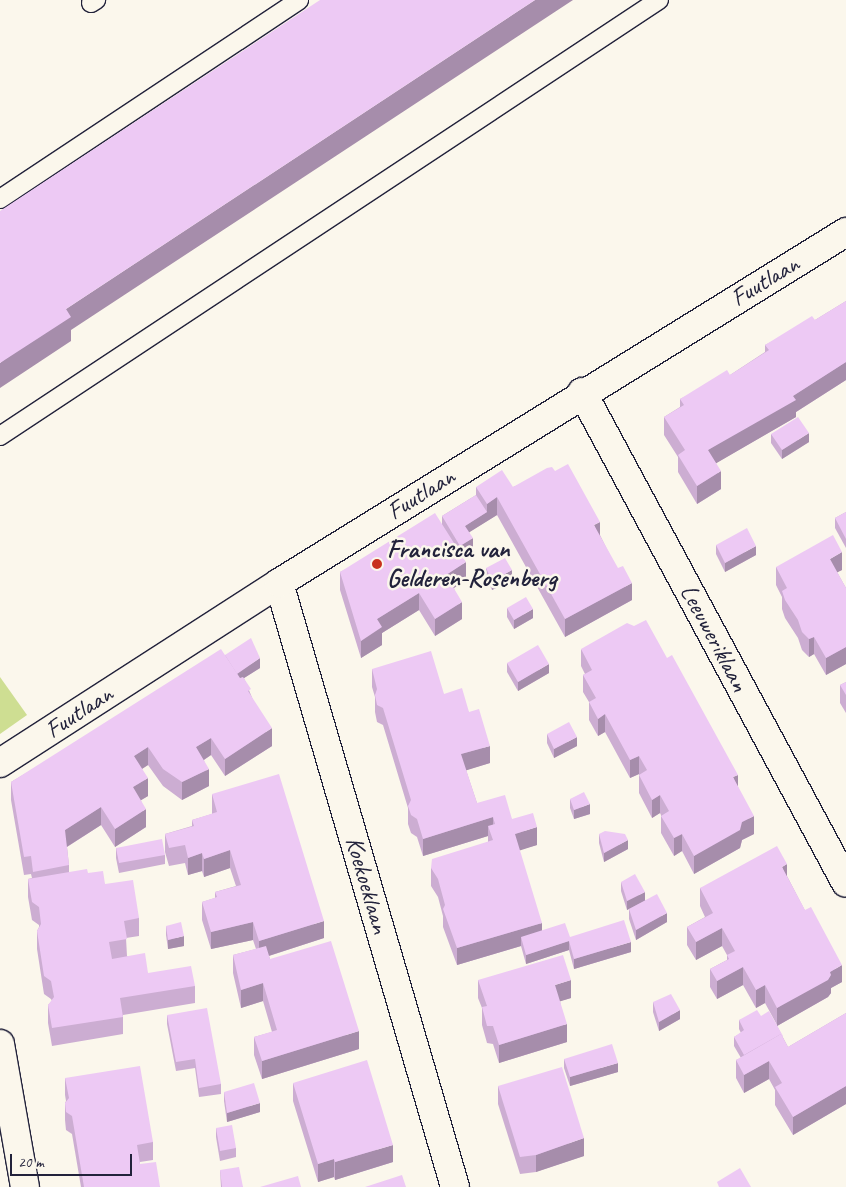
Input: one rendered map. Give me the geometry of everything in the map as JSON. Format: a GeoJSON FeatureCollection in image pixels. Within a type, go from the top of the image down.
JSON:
{"type":"FeatureCollection","features":[{"type":"Feature","properties":{"kind":"street","name":"Fuutlaan"},"geometry":{"type":"LineString","coordinates":[[0,763],[279,583],[582,392],[846,232]]}},
{"type":"Feature","properties":{"kind":"street","name":"Leeuweriklaan"},"geometry":{"type":"LineString","coordinates":[[582,392],[846,883]]}},
{"type":"Feature","properties":{"kind":"street","name":"Koekoeklaan"},"geometry":{"type":"LineString","coordinates":[[279,583],[455,1187]]}},
{"type":"Feature","properties":{"kind":"street"},"geometry":{"type":"LineString","coordinates":[[0,1044],[26,1187]]}},
{"type":"Feature","properties":{"kind":"lane"},"geometry":{"type":"LineString","coordinates":[[0,198],[299,0]]}},
{"type":"Feature","properties":{"kind":"lane"},"geometry":{"type":"LineString","coordinates":[[0,436],[659,0]]}},
{"type":"Feature","properties":{"kind":"green space"},"geometry":{"type":"Polygon","coordinates":[[[0,677],[27,715],[0,734],[0,677]]]}},
{"type":"Feature","properties":{"kind":"building"},"geometry":{"type":"Polygon","coordinates":[[[320,0],[535,0],[66,309],[71,317],[0,363],[0,211],[320,0]]]}},
{"type":"Feature","properties":{"kind":"building"},"geometry":{"type":"Polygon","coordinates":[[[846,301],[846,362],[793,396],[796,400],[708,450],[721,471],[697,486],[678,455],[685,450],[664,417],[684,405],[680,399],[727,370],[730,375],[769,350],[765,345],[812,316],[815,320],[846,301]]]}},
{"type":"Feature","properties":{"kind":"building"},"geometry":{"type":"Polygon","coordinates":[[[798,417],[809,433],[782,450],[771,434],[798,417]]]}},
{"type":"Feature","properties":{"kind":"building"},"geometry":{"type":"Polygon","coordinates":[[[568,464],[600,522],[594,525],[618,568],[623,566],[632,583],[565,619],[497,497],[487,504],[476,487],[502,470],[513,487],[547,468],[552,467],[555,471],[568,464]]]}},
{"type":"Feature","properties":{"kind":"building"},"geometry":{"type":"Polygon","coordinates":[[[476,495],[487,512],[465,526],[473,538],[460,546],[442,516],[476,495]]]}},
{"type":"Feature","properties":{"kind":"building"},"geometry":{"type":"Polygon","coordinates":[[[846,512],[846,539],[835,518],[846,512]]]}},
{"type":"Feature","properties":{"kind":"building"},"geometry":{"type":"Polygon","coordinates":[[[435,513],[466,562],[446,575],[462,602],[435,619],[419,593],[377,619],[382,627],[361,641],[340,572],[435,513]]]}},
{"type":"Feature","properties":{"kind":"building"},"geometry":{"type":"Polygon","coordinates":[[[747,528],[756,546],[725,563],[716,545],[747,528]]]}},
{"type":"Feature","properties":{"kind":"building"},"geometry":{"type":"Polygon","coordinates":[[[833,535],[842,552],[830,559],[846,588],[846,647],[826,658],[814,637],[809,639],[802,632],[798,620],[785,600],[782,591],[787,588],[776,567],[833,535]]]}},
{"type":"Feature","properties":{"kind":"building"},"geometry":{"type":"Polygon","coordinates":[[[505,558],[512,570],[492,581],[486,568],[505,558]]]}},
{"type":"Feature","properties":{"kind":"building"},"geometry":{"type":"Polygon","coordinates":[[[526,597],[533,609],[514,620],[507,608],[526,597]]]}},
{"type":"Feature","properties":{"kind":"building"},"geometry":{"type":"Polygon","coordinates":[[[646,620],[667,658],[672,655],[738,775],[733,777],[754,816],[742,822],[740,830],[694,856],[682,834],[674,838],[661,816],[669,811],[660,795],[652,800],[639,775],[647,770],[639,756],[630,760],[605,714],[598,719],[589,702],[596,698],[583,675],[592,670],[581,649],[627,623],[634,626],[646,620]]]}},
{"type":"Feature","properties":{"kind":"building"},"geometry":{"type":"Polygon","coordinates":[[[251,638],[260,658],[237,674],[225,655],[251,638]]]}},
{"type":"Feature","properties":{"kind":"building"},"geometry":{"type":"Polygon","coordinates":[[[538,645],[549,664],[518,682],[507,663],[538,645]]]}},
{"type":"Feature","properties":{"kind":"building"},"geometry":{"type":"Polygon","coordinates":[[[221,649],[240,678],[243,677],[251,689],[248,691],[272,728],[225,759],[211,738],[196,747],[209,769],[182,782],[163,769],[148,747],[134,756],[148,778],[133,787],[146,809],[115,829],[101,807],[65,830],[69,865],[33,872],[31,856],[24,857],[11,782],[221,649]]]}},
{"type":"Feature","properties":{"kind":"building"},"geometry":{"type":"Polygon","coordinates":[[[431,651],[444,694],[462,688],[469,712],[479,709],[490,746],[461,754],[477,803],[505,795],[512,819],[533,813],[537,827],[515,834],[542,923],[457,948],[443,909],[445,905],[438,879],[431,868],[432,859],[493,840],[488,826],[495,824],[493,817],[423,839],[417,819],[411,815],[408,806],[411,800],[383,708],[377,705],[375,695],[377,689],[372,669],[431,651]]]}},
{"type":"Feature","properties":{"kind":"building"},"geometry":{"type":"Polygon","coordinates":[[[846,682],[846,695],[840,685],[846,682]]]}},
{"type":"Feature","properties":{"kind":"building"},"geometry":{"type":"Polygon","coordinates":[[[569,722],[577,737],[554,749],[547,734],[569,722]]]}},
{"type":"Feature","properties":{"kind":"building"},"geometry":{"type":"Polygon","coordinates":[[[279,774],[324,921],[259,941],[253,922],[211,932],[202,902],[217,897],[215,892],[241,885],[230,850],[204,859],[202,853],[188,858],[185,845],[169,848],[165,834],[194,826],[192,820],[217,812],[212,794],[279,774]]]}},
{"type":"Feature","properties":{"kind":"building"},"geometry":{"type":"Polygon","coordinates":[[[584,792],[590,804],[574,810],[570,799],[584,792]]]}},
{"type":"Feature","properties":{"kind":"building"},"geometry":{"type":"Polygon","coordinates":[[[605,831],[625,834],[628,840],[604,853],[599,834],[605,831]]]}},
{"type":"Feature","properties":{"kind":"building"},"geometry":{"type":"Polygon","coordinates":[[[162,839],[165,855],[119,863],[116,848],[162,839]]]}},
{"type":"Feature","properties":{"kind":"building"},"geometry":{"type":"Polygon","coordinates":[[[777,846],[787,864],[782,867],[805,910],[811,907],[842,965],[830,972],[831,975],[828,980],[777,1008],[765,985],[756,990],[743,967],[717,981],[710,969],[729,959],[727,955],[735,951],[722,928],[696,942],[687,927],[713,913],[700,888],[777,846]]]}},
{"type":"Feature","properties":{"kind":"building"},"geometry":{"type":"Polygon","coordinates":[[[87,869],[88,873],[103,871],[105,884],[133,880],[139,918],[124,921],[127,939],[109,942],[112,959],[145,953],[148,973],[191,966],[195,986],[120,998],[123,1017],[52,1028],[48,1005],[54,997],[51,981],[44,976],[37,931],[41,924],[39,907],[32,902],[28,879],[87,869]]]}},
{"type":"Feature","properties":{"kind":"building"},"geometry":{"type":"Polygon","coordinates":[[[635,874],[645,892],[627,901],[621,882],[635,874]]]}},
{"type":"Feature","properties":{"kind":"building"},"geometry":{"type":"Polygon","coordinates":[[[657,894],[667,913],[636,930],[629,909],[657,894]]]}},
{"type":"Feature","properties":{"kind":"building"},"geometry":{"type":"Polygon","coordinates":[[[624,920],[631,942],[574,959],[569,941],[526,955],[521,937],[565,923],[570,937],[624,920]]]}},
{"type":"Feature","properties":{"kind":"building"},"geometry":{"type":"Polygon","coordinates":[[[181,922],[184,936],[168,940],[166,926],[181,922]]]}},
{"type":"Feature","properties":{"kind":"building"},"geometry":{"type":"Polygon","coordinates":[[[331,941],[359,1031],[262,1061],[254,1037],[277,1030],[263,983],[241,990],[233,955],[266,946],[270,959],[331,941]]]}},
{"type":"Feature","properties":{"kind":"building"},"geometry":{"type":"Polygon","coordinates":[[[563,955],[571,980],[555,985],[567,1024],[499,1045],[493,1026],[487,1026],[482,1007],[487,1006],[478,980],[563,955]]]}},
{"type":"Feature","properties":{"kind":"building"},"geometry":{"type":"Polygon","coordinates":[[[671,994],[680,1010],[659,1022],[653,1002],[671,994]]]}},
{"type":"Feature","properties":{"kind":"building"},"geometry":{"type":"Polygon","coordinates":[[[207,1008],[221,1084],[199,1088],[195,1059],[176,1062],[167,1015],[207,1008]]]}},
{"type":"Feature","properties":{"kind":"building"},"geometry":{"type":"Polygon","coordinates":[[[757,1010],[761,1016],[769,1011],[783,1036],[781,1034],[744,1055],[734,1037],[744,1030],[739,1020],[757,1010]]]}},
{"type":"Feature","properties":{"kind":"building"},"geometry":{"type":"Polygon","coordinates":[[[846,1013],[846,1086],[793,1117],[775,1087],[782,1083],[769,1061],[744,1075],[736,1060],[781,1034],[788,1047],[846,1013]]]}},
{"type":"Feature","properties":{"kind":"building"},"geometry":{"type":"Polygon","coordinates":[[[612,1044],[618,1063],[570,1077],[564,1059],[612,1044]]]}},
{"type":"Feature","properties":{"kind":"building"},"geometry":{"type":"Polygon","coordinates":[[[367,1060],[393,1145],[335,1162],[334,1159],[318,1164],[293,1083],[367,1060]]]}},
{"type":"Feature","properties":{"kind":"building"},"geometry":{"type":"Polygon","coordinates":[[[140,1066],[153,1142],[137,1145],[140,1164],[156,1162],[160,1187],[84,1187],[72,1116],[66,1112],[65,1103],[69,1098],[65,1078],[140,1066]]]}},
{"type":"Feature","properties":{"kind":"building"},"geometry":{"type":"Polygon","coordinates":[[[562,1067],[584,1138],[536,1155],[520,1157],[498,1086],[562,1067]]]}},
{"type":"Feature","properties":{"kind":"building"},"geometry":{"type":"Polygon","coordinates":[[[254,1083],[260,1103],[227,1113],[224,1092],[254,1083]]]}},
{"type":"Feature","properties":{"kind":"building"},"geometry":{"type":"Polygon","coordinates":[[[232,1125],[236,1148],[220,1151],[216,1128],[232,1125]]]}},
{"type":"Feature","properties":{"kind":"building"},"geometry":{"type":"Polygon","coordinates":[[[239,1167],[243,1187],[222,1187],[220,1170],[239,1167]]]}},
{"type":"Feature","properties":{"kind":"building"},"geometry":{"type":"Polygon","coordinates":[[[740,1168],[751,1187],[719,1187],[717,1182],[740,1168]]]}},
{"type":"Feature","properties":{"kind":"building"},"geometry":{"type":"Polygon","coordinates":[[[402,1175],[406,1187],[365,1187],[402,1175]]]}},
{"type":"Feature","properties":{"kind":"building"},"geometry":{"type":"Polygon","coordinates":[[[298,1176],[301,1187],[260,1187],[298,1176]]]}},
{"type":"Feature","properties":{"kind":"place","name":"Francisca van Gelderen-Rosenberg"},"geometry":{"type":"Point","coordinates":[377,564]}}]}
